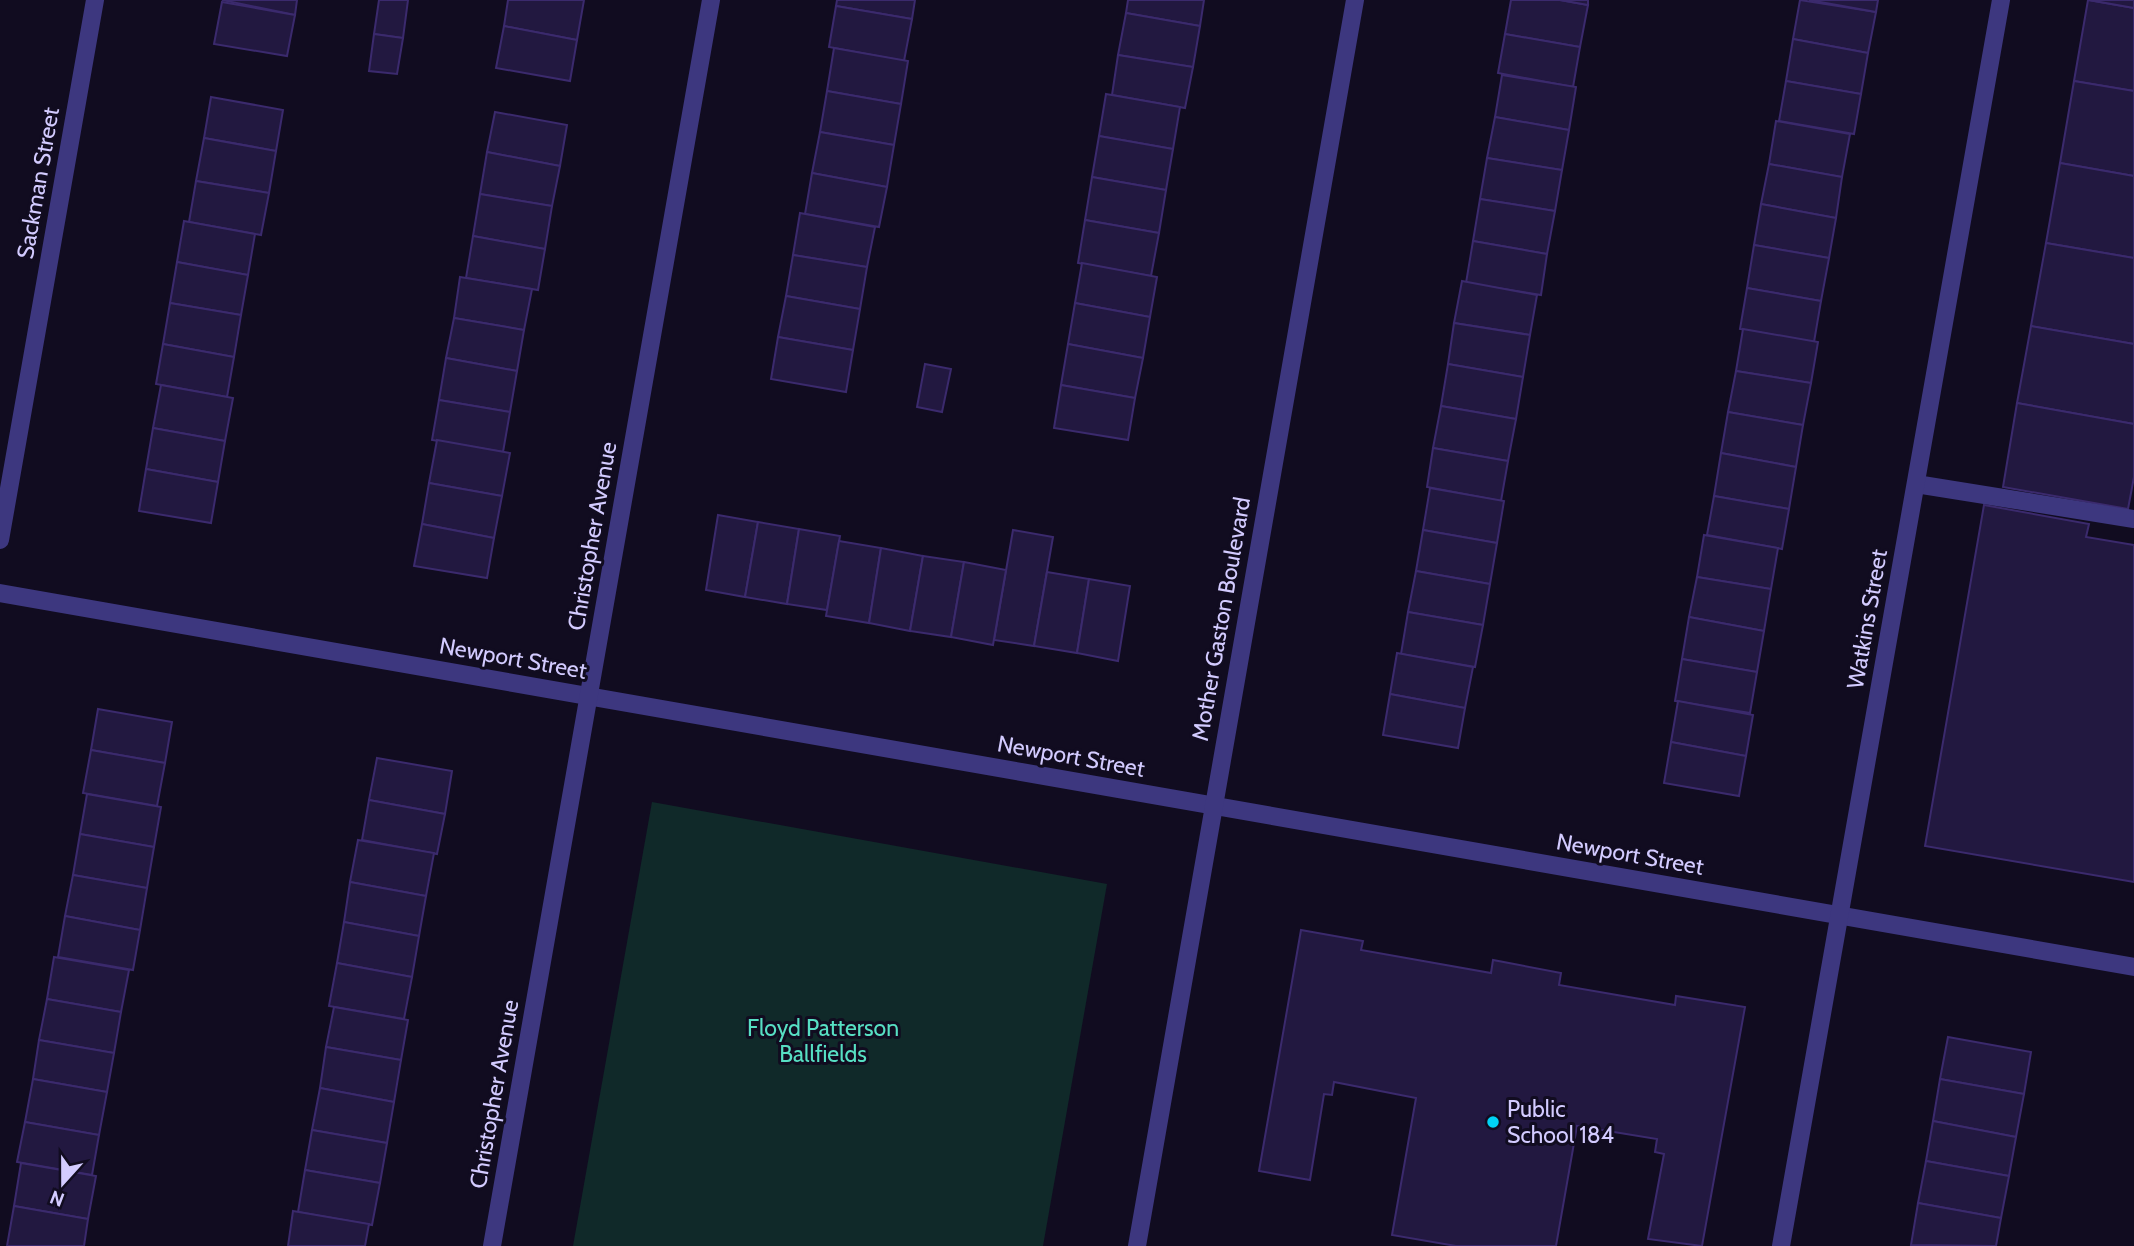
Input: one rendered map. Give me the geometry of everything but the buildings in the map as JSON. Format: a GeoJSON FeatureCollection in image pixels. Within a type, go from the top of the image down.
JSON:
{"type":"FeatureCollection","features":[{"type":"Feature","properties":{"kind":"street","name":"Sackman Street"},"geometry":{"type":"LineString","coordinates":[[0,540],[95,0]]}},
{"type":"Feature","properties":{"kind":"street","name":"Christopher Avenue"},"geometry":{"type":"LineString","coordinates":[[492,1246],[711,0]]}},
{"type":"Feature","properties":{"kind":"street","name":"Mother Gaston Boulevard"},"geometry":{"type":"LineString","coordinates":[[1138,1246],[1355,0]]}},
{"type":"Feature","properties":{"kind":"street","name":"Watkins Street"},"geometry":{"type":"LineString","coordinates":[[1780,1246],[2001,0]]}},
{"type":"Feature","properties":{"kind":"street"},"geometry":{"type":"LineString","coordinates":[[1916,484],[2134,519]]}},
{"type":"Feature","properties":{"kind":"street","name":"Newport Street"},"geometry":{"type":"LineString","coordinates":[[0,593],[2134,967]]}},
{"type":"Feature","properties":{"kind":"green space","name":"Floyd Patterson Ballfields"},"geometry":{"type":"Polygon","coordinates":[[[652,802],[1107,884],[1043,1246],[573,1246],[652,802]]]}},
{"type":"Feature","properties":{"kind":"place","name":"Public School 184"},"geometry":{"type":"Point","coordinates":[1493,1122]}}]}
